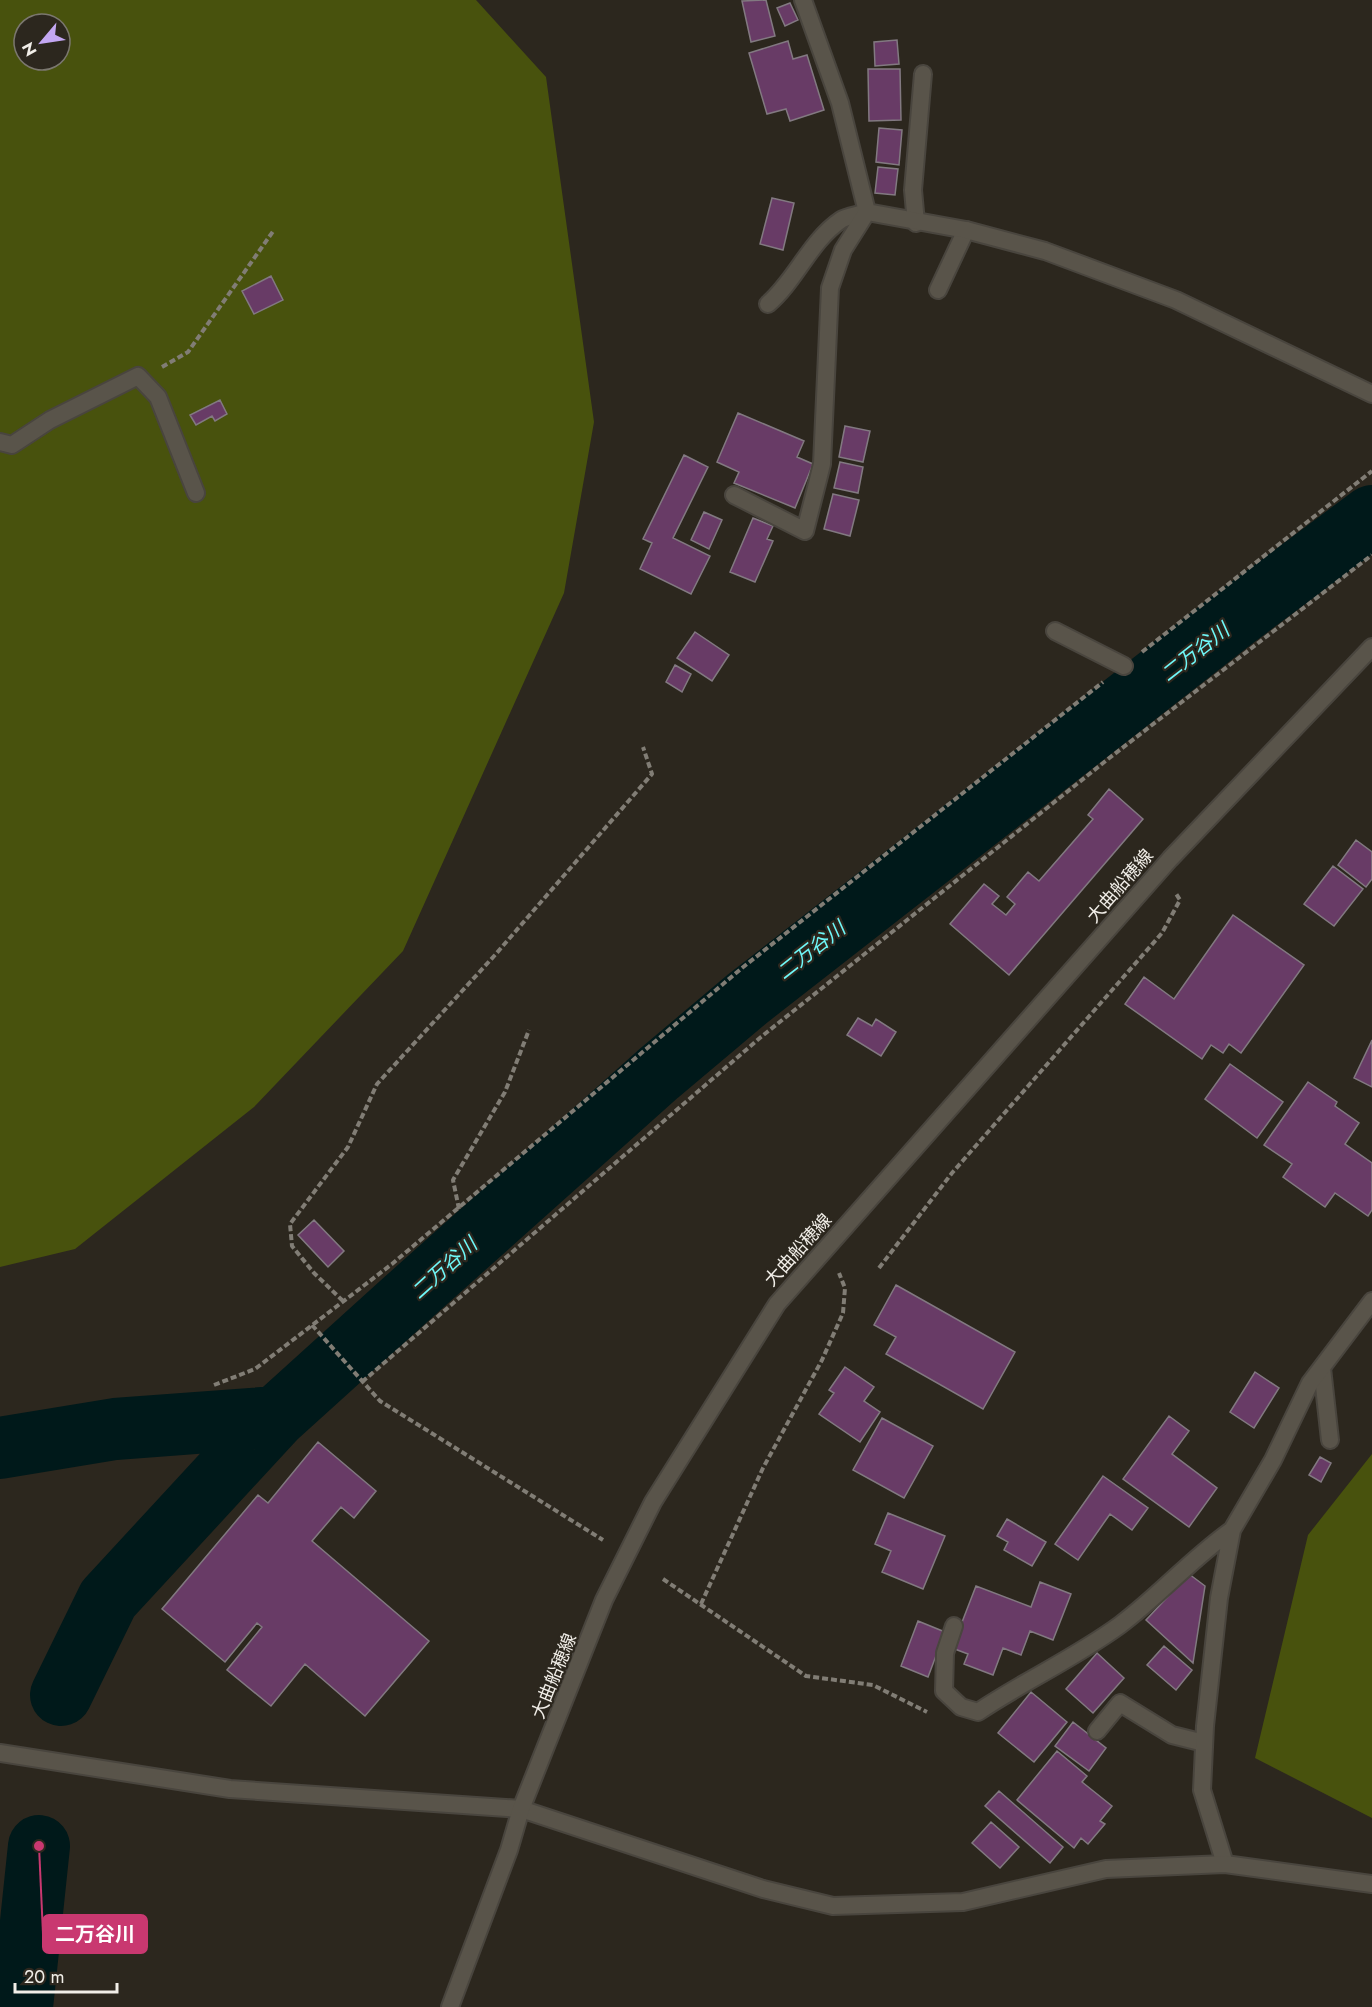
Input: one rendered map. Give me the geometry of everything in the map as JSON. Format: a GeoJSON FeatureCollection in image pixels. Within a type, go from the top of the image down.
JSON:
{"type":"FeatureCollection","features":[{"type":"Feature","properties":{"kind":"street"},"geometry":{"type":"LineString","coordinates":[[734,495],[805,531],[822,464],[830,288],[843,250],[867,212],[840,103],[803,0]]}},
{"type":"Feature","properties":{"kind":"street"},"geometry":{"type":"LineString","coordinates":[[916,223],[913,190],[923,74]]}},
{"type":"Feature","properties":{"kind":"street"},"geometry":{"type":"LineString","coordinates":[[768,304],[782,292],[818,242],[842,219],[867,212],[898,216],[916,223],[966,230],[1045,251],[1176,300],[1372,394]]}},
{"type":"Feature","properties":{"kind":"street"},"geometry":{"type":"LineString","coordinates":[[938,290],[966,230]]}},
{"type":"Feature","properties":{"kind":"street"},"geometry":{"type":"LineString","coordinates":[[0,442],[12,444],[50,420],[138,376],[158,396],[196,493]]}},
{"type":"Feature","properties":{"kind":"street"},"geometry":{"type":"LineString","coordinates":[[1054,631],[1124,666]]}},
{"type":"Feature","properties":{"kind":"street","name":"大曲船穂線"},"geometry":{"type":"LineString","coordinates":[[450,2007],[509,1850],[521,1809],[604,1600],[653,1502],[777,1304],[1161,869],[1372,647]]}},
{"type":"Feature","properties":{"kind":"street"},"geometry":{"type":"LineString","coordinates":[[1226,1864],[1202,1790],[1204,1743],[1219,1598],[1232,1530],[1273,1460],[1310,1383],[1372,1301]]}},
{"type":"Feature","properties":{"kind":"street"},"geometry":{"type":"LineString","coordinates":[[1322,1368],[1330,1440]]}},
{"type":"Feature","properties":{"kind":"street"},"geometry":{"type":"LineString","coordinates":[[954,1626],[945,1653],[944,1691],[961,1707],[978,1712],[1003,1695],[1067,1661],[1120,1625],[1155,1597],[1206,1548],[1232,1530]]}},
{"type":"Feature","properties":{"kind":"street"},"geometry":{"type":"LineString","coordinates":[[1098,1731],[1120,1703],[1172,1735],[1204,1743]]}},
{"type":"Feature","properties":{"kind":"street"},"geometry":{"type":"LineString","coordinates":[[0,1753],[230,1789],[521,1809],[763,1889],[833,1906],[963,1902],[1106,1869],[1226,1864],[1372,1884]]}},
{"type":"Feature","properties":{"kind":"path"},"geometry":{"type":"LineString","coordinates":[[138,376],[158,369],[188,352],[274,230]]}},
{"type":"Feature","properties":{"kind":"path"},"geometry":{"type":"LineString","coordinates":[[213,1385],[255,1369],[343,1301],[459,1209],[742,968],[1372,471]]}},
{"type":"Feature","properties":{"kind":"path"},"geometry":{"type":"LineString","coordinates":[[362,1382],[761,1037],[1108,759],[1372,555]]}},
{"type":"Feature","properties":{"kind":"path"},"geometry":{"type":"LineString","coordinates":[[343,1301],[314,1273],[292,1246],[290,1224],[348,1147],[377,1084],[495,955],[652,774],[643,747]]}},
{"type":"Feature","properties":{"kind":"path"},"geometry":{"type":"LineString","coordinates":[[879,1268],[952,1173],[1162,933],[1180,900],[1161,869]]}},
{"type":"Feature","properties":{"kind":"path"},"geometry":{"type":"LineString","coordinates":[[459,1209],[453,1180],[505,1092],[529,1030]]}},
{"type":"Feature","properties":{"kind":"path"},"geometry":{"type":"LineString","coordinates":[[701,1604],[763,1468],[822,1360],[843,1313],[845,1288],[837,1268],[824,1251]]}},
{"type":"Feature","properties":{"kind":"path"},"geometry":{"type":"LineString","coordinates":[[312,1324],[380,1401],[603,1540]]}},
{"type":"Feature","properties":{"kind":"path"},"geometry":{"type":"LineString","coordinates":[[663,1579],[806,1676],[873,1685],[931,1714]]}},
{"type":"Feature","properties":{"kind":"green space"},"geometry":{"type":"Polygon","coordinates":[[[0,0],[476,0],[546,77],[594,422],[564,593],[403,951],[254,1107],[75,1249],[0,1267],[0,0]]]}},
{"type":"Feature","properties":{"kind":"green space"},"geometry":{"type":"Polygon","coordinates":[[[1372,1454],[1372,1818],[1255,1758],[1308,1535],[1372,1454]]]}},
{"type":"Feature","properties":{"kind":"building"},"geometry":{"type":"Polygon","coordinates":[[[766,0],[775,36],[751,42],[742,1],[766,0]]]}},
{"type":"Feature","properties":{"kind":"building"},"geometry":{"type":"Polygon","coordinates":[[[790,3],[798,20],[785,26],[777,8],[790,3]]]}},
{"type":"Feature","properties":{"kind":"building"},"geometry":{"type":"Polygon","coordinates":[[[897,40],[899,64],[875,66],[874,42],[897,40]]]}},
{"type":"Feature","properties":{"kind":"building"},"geometry":{"type":"Polygon","coordinates":[[[788,41],[793,59],[807,55],[824,110],[790,121],[786,109],[767,114],[749,53],[788,41]]]}},
{"type":"Feature","properties":{"kind":"building"},"geometry":{"type":"Polygon","coordinates":[[[868,69],[900,69],[901,120],[869,121],[868,69]]]}},
{"type":"Feature","properties":{"kind":"building"},"geometry":{"type":"Polygon","coordinates":[[[879,128],[902,130],[899,165],[876,162],[879,128]]]}},
{"type":"Feature","properties":{"kind":"building"},"geometry":{"type":"Polygon","coordinates":[[[878,167],[898,169],[895,195],[875,193],[878,167]]]}},
{"type":"Feature","properties":{"kind":"building"},"geometry":{"type":"Polygon","coordinates":[[[772,198],[794,203],[783,250],[760,244],[772,198]]]}},
{"type":"Feature","properties":{"kind":"building"},"geometry":{"type":"Polygon","coordinates":[[[271,276],[283,300],[254,314],[242,291],[271,276]]]}},
{"type":"Feature","properties":{"kind":"building"},"geometry":{"type":"Polygon","coordinates":[[[220,400],[227,414],[215,421],[212,416],[196,425],[190,415],[220,400]]]}},
{"type":"Feature","properties":{"kind":"building"},"geometry":{"type":"Polygon","coordinates":[[[738,413],[804,441],[797,457],[813,464],[795,508],[734,483],[739,472],[717,462],[738,413]]]}},
{"type":"Feature","properties":{"kind":"building"},"geometry":{"type":"Polygon","coordinates":[[[845,426],[870,431],[863,462],[839,457],[845,426]]]}},
{"type":"Feature","properties":{"kind":"building"},"geometry":{"type":"Polygon","coordinates":[[[684,455],[708,467],[673,538],[710,556],[691,594],[640,569],[652,543],[643,539],[684,455]]]}},
{"type":"Feature","properties":{"kind":"building"},"geometry":{"type":"Polygon","coordinates":[[[840,462],[863,467],[858,493],[834,488],[840,462]]]}},
{"type":"Feature","properties":{"kind":"building"},"geometry":{"type":"Polygon","coordinates":[[[833,494],[859,500],[850,536],[824,529],[833,494]]]}},
{"type":"Feature","properties":{"kind":"building"},"geometry":{"type":"Polygon","coordinates":[[[704,512],[722,520],[709,549],[691,540],[704,512]]]}},
{"type":"Feature","properties":{"kind":"building"},"geometry":{"type":"Polygon","coordinates":[[[753,518],[773,526],[767,539],[773,541],[755,582],[730,572],[753,518]]]}},
{"type":"Feature","properties":{"kind":"building"},"geometry":{"type":"Polygon","coordinates":[[[695,632],[729,655],[712,681],[677,658],[695,632]]]}},
{"type":"Feature","properties":{"kind":"building"},"geometry":{"type":"Polygon","coordinates":[[[675,665],[691,674],[682,692],[666,682],[675,665]]]}},
{"type":"Feature","properties":{"kind":"building"},"geometry":{"type":"Polygon","coordinates":[[[1109,789],[1143,819],[1009,975],[950,924],[984,884],[999,896],[992,904],[1006,915],[1015,904],[1007,897],[1028,872],[1039,881],[1093,819],[1088,815],[1109,789]]]}},
{"type":"Feature","properties":{"kind":"building"},"geometry":{"type":"Polygon","coordinates":[[[1356,840],[1372,852],[1372,879],[1366,887],[1338,865],[1356,840]]]}},
{"type":"Feature","properties":{"kind":"building"},"geometry":{"type":"Polygon","coordinates":[[[1333,866],[1363,889],[1334,926],[1304,904],[1333,866]]]}},
{"type":"Feature","properties":{"kind":"building"},"geometry":{"type":"Polygon","coordinates":[[[1233,915],[1304,965],[1241,1053],[1229,1044],[1223,1053],[1211,1045],[1202,1059],[1125,1004],[1144,977],[1174,999],[1233,915]]]}},
{"type":"Feature","properties":{"kind":"building"},"geometry":{"type":"Polygon","coordinates":[[[858,1018],[872,1026],[876,1019],[896,1032],[881,1056],[847,1035],[858,1018]]]}},
{"type":"Feature","properties":{"kind":"building"},"geometry":{"type":"Polygon","coordinates":[[[1372,1040],[1372,1087],[1354,1078],[1372,1040]]]}},
{"type":"Feature","properties":{"kind":"building"},"geometry":{"type":"Polygon","coordinates":[[[1230,1064],[1283,1102],[1257,1138],[1205,1099],[1230,1064]]]}},
{"type":"Feature","properties":{"kind":"building"},"geometry":{"type":"Polygon","coordinates":[[[1308,1082],[1337,1102],[1335,1106],[1359,1123],[1345,1144],[1372,1163],[1372,1210],[1368,1216],[1335,1193],[1325,1207],[1283,1177],[1292,1164],[1264,1145],[1308,1082]]]}},
{"type":"Feature","properties":{"kind":"building"},"geometry":{"type":"Polygon","coordinates":[[[314,1220],[344,1251],[328,1267],[298,1235],[314,1220]]]}},
{"type":"Feature","properties":{"kind":"building"},"geometry":{"type":"Polygon","coordinates":[[[896,1285],[1015,1352],[983,1409],[886,1354],[896,1337],[874,1325],[896,1285]]]}},
{"type":"Feature","properties":{"kind":"building"},"geometry":{"type":"Polygon","coordinates":[[[845,1367],[874,1387],[864,1401],[880,1412],[860,1442],[819,1414],[834,1393],[829,1390],[845,1367]]]}},
{"type":"Feature","properties":{"kind":"building"},"geometry":{"type":"Polygon","coordinates":[[[1255,1372],[1279,1388],[1254,1428],[1230,1412],[1255,1372]]]}},
{"type":"Feature","properties":{"kind":"building"},"geometry":{"type":"Polygon","coordinates":[[[1169,1416],[1189,1431],[1172,1454],[1217,1488],[1189,1527],[1123,1479],[1169,1416]]]}},
{"type":"Feature","properties":{"kind":"building"},"geometry":{"type":"Polygon","coordinates":[[[882,1418],[933,1446],[904,1498],[853,1470],[882,1418]]]}},
{"type":"Feature","properties":{"kind":"building"},"geometry":{"type":"Polygon","coordinates":[[[318,1442],[376,1491],[354,1518],[341,1507],[312,1541],[429,1641],[365,1716],[305,1664],[271,1706],[227,1670],[262,1627],[257,1623],[225,1662],[162,1609],[258,1495],[268,1503],[318,1442]]]}},
{"type":"Feature","properties":{"kind":"building"},"geometry":{"type":"Polygon","coordinates":[[[1320,1457],[1331,1463],[1321,1482],[1309,1475],[1320,1457]]]}},
{"type":"Feature","properties":{"kind":"building"},"geometry":{"type":"Polygon","coordinates":[[[1103,1476],[1148,1508],[1132,1530],[1110,1514],[1078,1560],[1055,1544],[1103,1476]]]}},
{"type":"Feature","properties":{"kind":"building"},"geometry":{"type":"Polygon","coordinates":[[[888,1513],[945,1536],[923,1589],[882,1572],[891,1551],[875,1544],[888,1513]]]}},
{"type":"Feature","properties":{"kind":"building"},"geometry":{"type":"Polygon","coordinates":[[[1007,1519],[1046,1542],[1032,1566],[1004,1550],[1008,1542],[997,1536],[1007,1519]]]}},
{"type":"Feature","properties":{"kind":"building"},"geometry":{"type":"Polygon","coordinates":[[[1189,1574],[1205,1586],[1193,1663],[1146,1620],[1189,1574]]]}},
{"type":"Feature","properties":{"kind":"building"},"geometry":{"type":"Polygon","coordinates":[[[1040,1582],[1071,1594],[1053,1640],[1030,1631],[1021,1655],[1003,1648],[993,1675],[964,1664],[968,1654],[952,1648],[976,1586],[1031,1607],[1040,1582]]]}},
{"type":"Feature","properties":{"kind":"building"},"geometry":{"type":"Polygon","coordinates":[[[918,1621],[945,1632],[928,1677],[901,1666],[918,1621]]]}},
{"type":"Feature","properties":{"kind":"building"},"geometry":{"type":"Polygon","coordinates":[[[1164,1646],[1192,1670],[1176,1690],[1147,1665],[1164,1646]]]}},
{"type":"Feature","properties":{"kind":"building"},"geometry":{"type":"Polygon","coordinates":[[[1097,1653],[1124,1678],[1093,1713],[1066,1689],[1097,1653]]]}},
{"type":"Feature","properties":{"kind":"building"},"geometry":{"type":"Polygon","coordinates":[[[1031,1692],[1067,1722],[1034,1762],[998,1733],[1031,1692]]]}},
{"type":"Feature","properties":{"kind":"building"},"geometry":{"type":"Polygon","coordinates":[[[1073,1722],[1106,1748],[1089,1771],[1055,1746],[1073,1722]]]}},
{"type":"Feature","properties":{"kind":"building"},"geometry":{"type":"Polygon","coordinates":[[[1057,1751],[1087,1776],[1082,1782],[1112,1806],[1100,1821],[1105,1824],[1088,1844],[1081,1838],[1074,1848],[1017,1800],[1057,1751]]]}},
{"type":"Feature","properties":{"kind":"building"},"geometry":{"type":"Polygon","coordinates":[[[999,1791],[1063,1847],[1050,1863],[985,1806],[999,1791]]]}},
{"type":"Feature","properties":{"kind":"building"},"geometry":{"type":"Polygon","coordinates":[[[991,1822],[1019,1847],[1000,1868],[972,1843],[991,1822]]]}},
{"type":"Feature","properties":{"kind":"waterway","name":"二万谷川"},"geometry":{"type":"LineString","coordinates":[[61,1695],[108,1599],[276,1417],[403,1302],[658,1074],[747,999],[1236,617],[1372,516]]}},
{"type":"Feature","properties":{"kind":"waterway","name":"二万谷川"},"geometry":{"type":"LineString","coordinates":[[0,1448],[115,1429],[276,1417]]}},
{"type":"Feature","properties":{"kind":"waterway","name":"二万谷川"},"geometry":{"type":"LineString","coordinates":[[22,2007],[39,1846]]}},
{"type":"Feature","properties":{"kind":"place","name":"二万谷川"},"geometry":{"type":"Point","coordinates":[39,1846]}}]}
